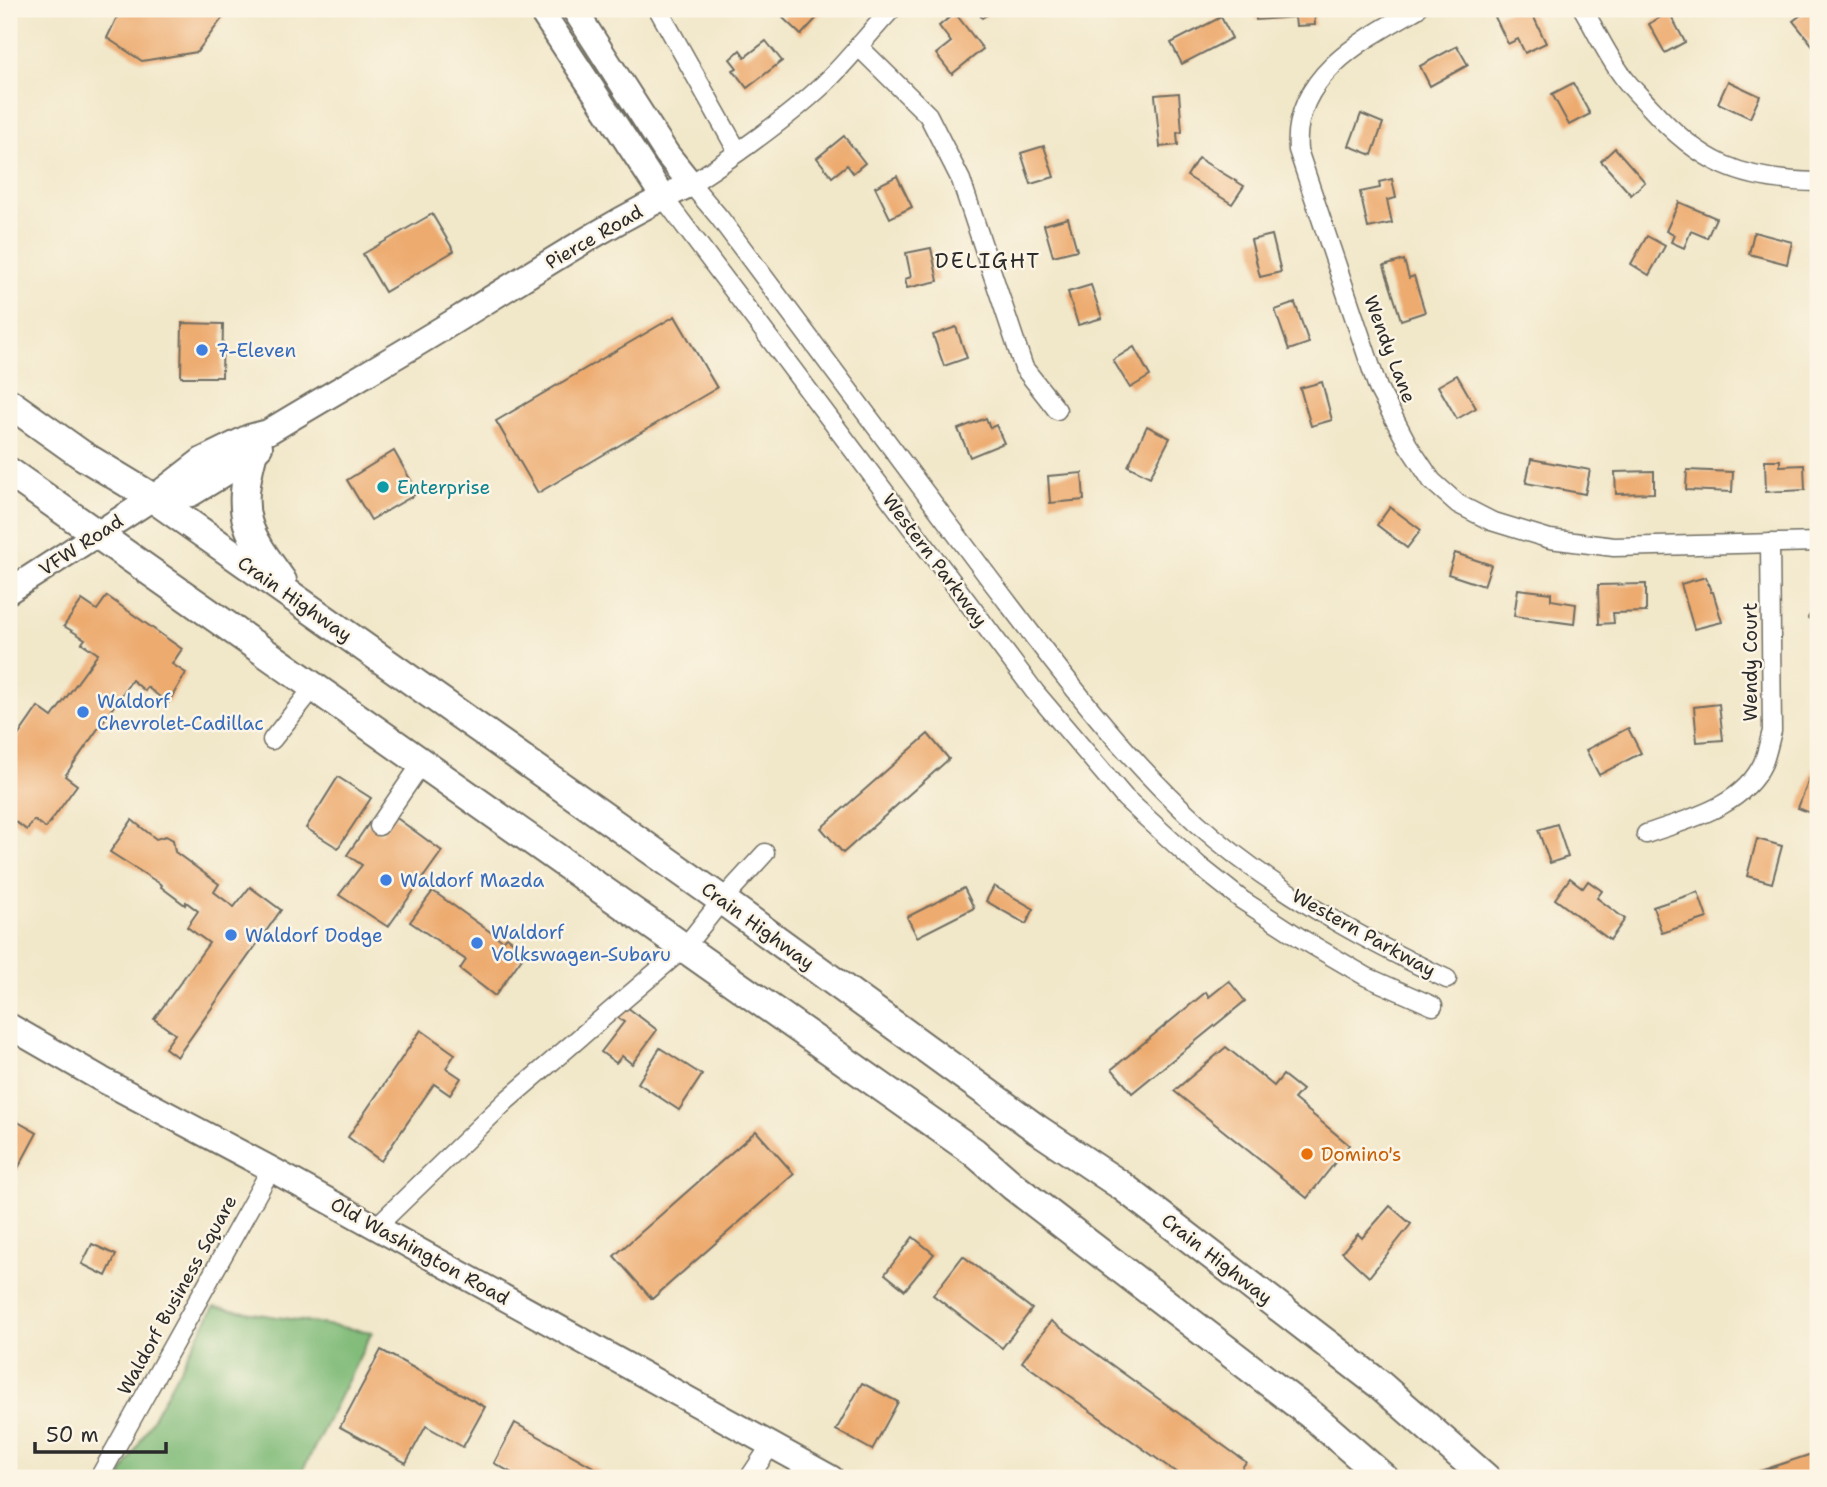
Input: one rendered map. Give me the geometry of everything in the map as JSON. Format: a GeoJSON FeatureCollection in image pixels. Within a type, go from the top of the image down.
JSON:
{"type":"FeatureCollection","features":[{"type":"Feature","properties":{"kind":"highway","name":"Crain Highway"},"geometry":{"type":"LineString","coordinates":[[9,403],[82,455],[153,498],[722,900],[1028,1122],[1122,1186],[1379,1384],[1486,1478]]}},
{"type":"Feature","properties":{"kind":"highway"},"geometry":{"type":"LineString","coordinates":[[260,443],[244,492],[244,513],[260,551],[294,598]]}},
{"type":"Feature","properties":{"kind":"highway"},"geometry":{"type":"LineString","coordinates":[[9,472],[974,1152],[1013,1186],[1314,1418],[1384,1478]]}},
{"type":"Feature","properties":{"kind":"main road","name":"Western Parkway"},"geometry":{"type":"LineString","coordinates":[[540,9],[663,197]]}},
{"type":"Feature","properties":{"kind":"main road","name":"Western Parkway"},"geometry":{"type":"LineString","coordinates":[[574,9],[667,155],[691,184]]}},
{"type":"Feature","properties":{"kind":"main road","name":"Pierce Road"},"geometry":{"type":"LineString","coordinates":[[153,498],[191,494],[260,443],[416,345],[577,246],[691,184]]}},
{"type":"Feature","properties":{"kind":"main road","name":"VFW Road"},"geometry":{"type":"LineString","coordinates":[[9,591],[153,498]]}},
{"type":"Feature","properties":{"kind":"main road","name":"Old Washington Road"},"geometry":{"type":"LineString","coordinates":[[9,1026],[101,1079],[271,1169],[831,1478]]}},
{"type":"Feature","properties":{"kind":"street"},"geometry":{"type":"LineString","coordinates":[[658,9],[738,152]]}},
{"type":"Feature","properties":{"kind":"street","name":"Pierce Road"},"geometry":{"type":"LineString","coordinates":[[691,184],[800,106],[827,81],[892,9]]}},
{"type":"Feature","properties":{"kind":"street","name":"Wendy Lane"},"geometry":{"type":"LineString","coordinates":[[1417,9],[1379,30],[1349,51],[1320,78],[1310,91],[1302,110],[1297,139],[1298,150],[1378,388],[1408,445],[1432,481],[1458,504],[1491,520],[1550,539],[1614,547],[1818,542]]}},
{"type":"Feature","properties":{"kind":"street"},"geometry":{"type":"LineString","coordinates":[[1583,9],[1624,78],[1683,142],[1710,159],[1741,173],[1818,182]]}},
{"type":"Feature","properties":{"kind":"street"},"geometry":{"type":"LineString","coordinates":[[858,46],[928,115],[961,180],[1024,368],[1058,410]]}},
{"type":"Feature","properties":{"kind":"street","name":"Western Parkway"},"geometry":{"type":"LineString","coordinates":[[691,184],[719,217],[946,521],[1116,741],[1197,822],[1253,868],[1389,952],[1447,979]]}},
{"type":"Feature","properties":{"kind":"street","name":"Western Parkway"},"geometry":{"type":"LineString","coordinates":[[663,197],[1035,692],[1125,798],[1198,865],[1242,900],[1367,977],[1433,1006]]}},
{"type":"Feature","properties":{"kind":"street","name":"Wendy Court"},"geometry":{"type":"LineString","coordinates":[[1646,834],[1716,808],[1734,797],[1754,779],[1764,761],[1772,732],[1770,543]]}},
{"type":"Feature","properties":{"kind":"street"},"geometry":{"type":"LineString","coordinates":[[272,740],[314,687]]}},
{"type":"Feature","properties":{"kind":"street"},"geometry":{"type":"LineString","coordinates":[[379,826],[422,764]]}},
{"type":"Feature","properties":{"kind":"street"},"geometry":{"type":"LineString","coordinates":[[376,1227],[507,1100],[684,947],[765,853]]}},
{"type":"Feature","properties":{"kind":"street","name":"Waldorf Business Square"},"geometry":{"type":"LineString","coordinates":[[99,1478],[271,1169]]}},
{"type":"Feature","properties":{"kind":"street"},"geometry":{"type":"LineString","coordinates":[[749,1478],[771,1445]]}},
{"type":"Feature","properties":{"kind":"green space"},"geometry":{"type":"Polygon","coordinates":[[[214,1307],[372,1332],[299,1478],[120,1478],[214,1307]]]}},
{"type":"Feature","properties":{"kind":"building"},"geometry":{"type":"Polygon","coordinates":[[[110,9],[229,9],[197,52],[142,61],[107,38],[118,15],[110,9]]]}},
{"type":"Feature","properties":{"kind":"building"},"geometry":{"type":"Polygon","coordinates":[[[792,9],[825,9],[801,35],[783,18],[792,9]]]}},
{"type":"Feature","properties":{"kind":"building"},"geometry":{"type":"Polygon","coordinates":[[[976,9],[996,9],[982,18],[976,9]]]}},
{"type":"Feature","properties":{"kind":"building"},"geometry":{"type":"Polygon","coordinates":[[[1255,9],[1314,9],[1315,25],[1296,26],[1295,17],[1256,20],[1255,9]]]}},
{"type":"Feature","properties":{"kind":"building"},"geometry":{"type":"Polygon","coordinates":[[[1512,9],[1530,9],[1546,43],[1525,53],[1518,39],[1508,44],[1495,17],[1512,9]]]}},
{"type":"Feature","properties":{"kind":"building"},"geometry":{"type":"Polygon","coordinates":[[[1809,9],[1818,16],[1818,44],[1814,47],[1793,21],[1809,9]]]}},
{"type":"Feature","properties":{"kind":"building"},"geometry":{"type":"Polygon","coordinates":[[[1669,12],[1685,42],[1665,53],[1649,24],[1669,12]]]}},
{"type":"Feature","properties":{"kind":"building"},"geometry":{"type":"Polygon","coordinates":[[[955,13],[983,49],[952,74],[936,54],[951,42],[939,26],[955,13]]]}},
{"type":"Feature","properties":{"kind":"building"},"geometry":{"type":"Polygon","coordinates":[[[1221,17],[1232,38],[1182,64],[1171,43],[1221,17]]]}},
{"type":"Feature","properties":{"kind":"building"},"geometry":{"type":"Polygon","coordinates":[[[766,41],[782,61],[747,88],[733,70],[737,68],[730,59],[740,50],[745,57],[766,41]]]}},
{"type":"Feature","properties":{"kind":"building"},"geometry":{"type":"Polygon","coordinates":[[[1457,46],[1468,65],[1430,86],[1420,66],[1457,46]]]}},
{"type":"Feature","properties":{"kind":"building"},"geometry":{"type":"Polygon","coordinates":[[[1728,81],[1760,96],[1750,118],[1718,103],[1728,81]]]}},
{"type":"Feature","properties":{"kind":"building"},"geometry":{"type":"Polygon","coordinates":[[[1573,83],[1590,114],[1569,125],[1552,94],[1573,83]]]}},
{"type":"Feature","properties":{"kind":"building"},"geometry":{"type":"Polygon","coordinates":[[[1179,93],[1182,132],[1177,133],[1178,145],[1160,147],[1155,95],[1179,93]]]}},
{"type":"Feature","properties":{"kind":"building"},"geometry":{"type":"Polygon","coordinates":[[[1361,114],[1383,123],[1372,155],[1349,146],[1361,114]]]}},
{"type":"Feature","properties":{"kind":"building"},"geometry":{"type":"Polygon","coordinates":[[[844,136],[865,163],[853,173],[847,165],[832,177],[817,158],[844,136]]]}},
{"type":"Feature","properties":{"kind":"building"},"geometry":{"type":"Polygon","coordinates":[[[1044,146],[1054,177],[1031,184],[1021,153],[1044,146]]]}},
{"type":"Feature","properties":{"kind":"building"},"geometry":{"type":"Polygon","coordinates":[[[1615,148],[1645,182],[1631,195],[1601,161],[1615,148]]]}},
{"type":"Feature","properties":{"kind":"building"},"geometry":{"type":"Polygon","coordinates":[[[1198,158],[1244,186],[1232,204],[1187,176],[1198,158]]]}},
{"type":"Feature","properties":{"kind":"building"},"geometry":{"type":"Polygon","coordinates":[[[897,176],[912,207],[890,218],[875,187],[897,176]]]}},
{"type":"Feature","properties":{"kind":"building"},"geometry":{"type":"Polygon","coordinates":[[[1392,179],[1396,198],[1387,200],[1392,223],[1368,228],[1360,192],[1380,188],[1379,182],[1392,179]]]}},
{"type":"Feature","properties":{"kind":"building"},"geometry":{"type":"Polygon","coordinates":[[[1679,202],[1716,218],[1707,238],[1691,231],[1684,248],[1671,242],[1674,235],[1666,231],[1679,202]]]}},
{"type":"Feature","properties":{"kind":"building"},"geometry":{"type":"Polygon","coordinates":[[[432,214],[454,251],[385,292],[363,254],[432,214]]]}},
{"type":"Feature","properties":{"kind":"building"},"geometry":{"type":"Polygon","coordinates":[[[1068,218],[1077,250],[1053,256],[1044,225],[1068,218]]]}},
{"type":"Feature","properties":{"kind":"building"},"geometry":{"type":"Polygon","coordinates":[[[1754,232],[1792,242],[1787,264],[1749,254],[1754,232]]]}},
{"type":"Feature","properties":{"kind":"building"},"geometry":{"type":"Polygon","coordinates":[[[1272,235],[1281,272],[1260,277],[1251,240],[1272,235]]]}},
{"type":"Feature","properties":{"kind":"building"},"geometry":{"type":"Polygon","coordinates":[[[1647,236],[1665,246],[1649,275],[1631,264],[1647,236]]]}},
{"type":"Feature","properties":{"kind":"building"},"geometry":{"type":"Polygon","coordinates":[[[931,248],[938,281],[907,288],[905,279],[911,277],[906,253],[931,248]]]}},
{"type":"Feature","properties":{"kind":"building"},"geometry":{"type":"Polygon","coordinates":[[[1404,260],[1409,278],[1414,276],[1425,312],[1401,320],[1384,266],[1404,260]]]}},
{"type":"Feature","properties":{"kind":"building"},"geometry":{"type":"Polygon","coordinates":[[[1091,285],[1102,318],[1078,325],[1068,292],[1091,285]]]}},
{"type":"Feature","properties":{"kind":"building"},"geometry":{"type":"Polygon","coordinates":[[[1295,303],[1309,343],[1289,350],[1275,310],[1295,303]]]}},
{"type":"Feature","properties":{"kind":"building"},"geometry":{"type":"Polygon","coordinates":[[[675,316],[717,388],[538,493],[496,421],[675,316]]]}},
{"type":"Feature","properties":{"kind":"building","name":"7-Eleven"},"geometry":{"type":"Polygon","coordinates":[[[182,323],[223,324],[222,377],[181,377],[182,323]]]}},
{"type":"Feature","properties":{"kind":"building"},"geometry":{"type":"Polygon","coordinates":[[[956,327],[967,358],[944,366],[933,335],[956,327]]]}},
{"type":"Feature","properties":{"kind":"building"},"geometry":{"type":"Polygon","coordinates":[[[1134,347],[1150,376],[1130,388],[1113,360],[1134,347]]]}},
{"type":"Feature","properties":{"kind":"building"},"geometry":{"type":"Polygon","coordinates":[[[1457,375],[1476,408],[1457,419],[1438,386],[1457,375]]]}},
{"type":"Feature","properties":{"kind":"building"},"geometry":{"type":"Polygon","coordinates":[[[1322,382],[1332,420],[1311,426],[1300,388],[1322,382]]]}},
{"type":"Feature","properties":{"kind":"building"},"geometry":{"type":"Polygon","coordinates":[[[986,418],[990,428],[996,425],[1004,443],[970,457],[958,429],[986,418]]]}},
{"type":"Feature","properties":{"kind":"building"},"geometry":{"type":"Polygon","coordinates":[[[1147,426],[1170,438],[1150,477],[1128,466],[1147,426]]]}},
{"type":"Feature","properties":{"kind":"building","name":"Enterprise"},"geometry":{"type":"Polygon","coordinates":[[[394,451],[418,493],[371,520],[347,480],[394,451]]]}},
{"type":"Feature","properties":{"kind":"building"},"geometry":{"type":"Polygon","coordinates":[[[1531,459],[1590,470],[1585,494],[1526,483],[1531,459]]]}},
{"type":"Feature","properties":{"kind":"building"},"geometry":{"type":"Polygon","coordinates":[[[1765,460],[1780,460],[1780,466],[1804,465],[1805,490],[1766,492],[1765,460]]]}},
{"type":"Feature","properties":{"kind":"building"},"geometry":{"type":"Polygon","coordinates":[[[1687,470],[1733,472],[1732,492],[1686,490],[1687,470]]]}},
{"type":"Feature","properties":{"kind":"building"},"geometry":{"type":"Polygon","coordinates":[[[1654,471],[1654,493],[1616,494],[1615,472],[1654,471]]]}},
{"type":"Feature","properties":{"kind":"building"},"geometry":{"type":"Polygon","coordinates":[[[1082,473],[1084,500],[1050,503],[1048,476],[1082,473]]]}},
{"type":"Feature","properties":{"kind":"building"},"geometry":{"type":"Polygon","coordinates":[[[1390,507],[1421,530],[1407,548],[1377,525],[1390,507]]]}},
{"type":"Feature","properties":{"kind":"building"},"geometry":{"type":"Polygon","coordinates":[[[1455,553],[1491,565],[1484,586],[1448,574],[1455,553]]]}},
{"type":"Feature","properties":{"kind":"building"},"geometry":{"type":"Polygon","coordinates":[[[1706,577],[1722,622],[1694,629],[1681,584],[1706,577]]]}},
{"type":"Feature","properties":{"kind":"building"},"geometry":{"type":"Polygon","coordinates":[[[1646,584],[1646,612],[1613,613],[1614,623],[1599,624],[1598,585],[1646,584]]]}},
{"type":"Feature","properties":{"kind":"building"},"geometry":{"type":"Polygon","coordinates":[[[1518,589],[1551,593],[1551,600],[1576,604],[1574,624],[1514,616],[1518,589]]]}},
{"type":"Feature","properties":{"kind":"building","name":"Waldorf Chevrolet-Cadillac"},"geometry":{"type":"Polygon","coordinates":[[[107,596],[182,649],[172,664],[186,673],[168,703],[147,687],[145,691],[132,680],[65,776],[77,785],[46,828],[34,820],[27,830],[9,817],[9,735],[15,740],[38,707],[52,717],[98,654],[82,643],[85,639],[64,626],[82,600],[97,610],[107,596]]]}},
{"type":"Feature","properties":{"kind":"building"},"geometry":{"type":"Polygon","coordinates":[[[1818,601],[1818,624],[1808,618],[1818,601]]]}},
{"type":"Feature","properties":{"kind":"building"},"geometry":{"type":"Polygon","coordinates":[[[1719,704],[1723,740],[1697,742],[1694,707],[1719,704]]]}},
{"type":"Feature","properties":{"kind":"building"},"geometry":{"type":"Polygon","coordinates":[[[1628,728],[1641,753],[1599,775],[1586,750],[1628,728]]]}},
{"type":"Feature","properties":{"kind":"building"},"geometry":{"type":"Polygon","coordinates":[[[928,734],[949,759],[843,853],[821,828],[928,734]]]}},
{"type":"Feature","properties":{"kind":"building"},"geometry":{"type":"Polygon","coordinates":[[[1814,767],[1818,768],[1818,816],[1798,808],[1814,767]]]}},
{"type":"Feature","properties":{"kind":"building"},"geometry":{"type":"Polygon","coordinates":[[[338,777],[371,798],[338,848],[306,828],[338,777]]]}},
{"type":"Feature","properties":{"kind":"building","name":"Waldorf Mazda"},"geometry":{"type":"Polygon","coordinates":[[[394,816],[442,851],[388,927],[339,895],[362,865],[347,855],[369,823],[381,834],[394,816]]]}},
{"type":"Feature","properties":{"kind":"building","name":"Waldorf Dodge"},"geometry":{"type":"Polygon","coordinates":[[[132,820],[156,839],[166,836],[173,840],[175,852],[219,884],[214,892],[234,907],[250,887],[281,910],[177,1057],[165,1048],[175,1034],[154,1019],[209,943],[187,927],[198,911],[186,902],[185,905],[161,887],[162,885],[110,852],[132,820]]]}},
{"type":"Feature","properties":{"kind":"building"},"geometry":{"type":"Polygon","coordinates":[[[1557,824],[1568,857],[1550,863],[1538,830],[1557,824]]]}},
{"type":"Feature","properties":{"kind":"building"},"geometry":{"type":"Polygon","coordinates":[[[1757,839],[1782,846],[1772,883],[1747,876],[1757,839]]]}},
{"type":"Feature","properties":{"kind":"building"},"geometry":{"type":"Polygon","coordinates":[[[1570,878],[1583,888],[1588,881],[1602,891],[1597,898],[1625,919],[1610,940],[1555,899],[1570,878]]]}},
{"type":"Feature","properties":{"kind":"building"},"geometry":{"type":"Polygon","coordinates":[[[994,886],[1034,909],[1026,924],[986,901],[994,886]]]}},
{"type":"Feature","properties":{"kind":"building"},"geometry":{"type":"Polygon","coordinates":[[[964,888],[974,908],[917,937],[907,917],[964,888]]]}},
{"type":"Feature","properties":{"kind":"building","name":"Waldorf Volkswagen-Subaru"},"geometry":{"type":"Polygon","coordinates":[[[433,891],[503,941],[507,937],[516,944],[513,948],[524,955],[495,996],[460,969],[466,960],[410,922],[433,891]]]}},
{"type":"Feature","properties":{"kind":"building"},"geometry":{"type":"Polygon","coordinates":[[[1698,892],[1707,918],[1662,933],[1653,907],[1698,892]]]}},
{"type":"Feature","properties":{"kind":"building"},"geometry":{"type":"Polygon","coordinates":[[[1229,981],[1245,1001],[1132,1093],[1112,1069],[1206,992],[1209,997],[1229,981]]]}},
{"type":"Feature","properties":{"kind":"building"},"geometry":{"type":"Polygon","coordinates":[[[623,1004],[657,1030],[632,1064],[622,1056],[616,1063],[601,1052],[624,1022],[614,1015],[623,1004]]]}},
{"type":"Feature","properties":{"kind":"building"},"geometry":{"type":"Polygon","coordinates":[[[421,1030],[455,1054],[446,1068],[461,1078],[450,1095],[434,1084],[381,1161],[348,1137],[421,1030]]]}},
{"type":"Feature","properties":{"kind":"building"},"geometry":{"type":"Polygon","coordinates":[[[1226,1047],[1274,1086],[1283,1075],[1302,1090],[1294,1099],[1349,1145],[1307,1198],[1174,1091],[1226,1047]]]}},
{"type":"Feature","properties":{"kind":"building"},"geometry":{"type":"Polygon","coordinates":[[[660,1048],[702,1075],[679,1110],[638,1083],[660,1048]]]}},
{"type":"Feature","properties":{"kind":"building"},"geometry":{"type":"Polygon","coordinates":[[[9,1117],[37,1133],[9,1185],[9,1117]]]}},
{"type":"Feature","properties":{"kind":"building"},"geometry":{"type":"Polygon","coordinates":[[[756,1131],[794,1174],[652,1299],[614,1256],[756,1131]]]}},
{"type":"Feature","properties":{"kind":"building"},"geometry":{"type":"Polygon","coordinates":[[[1390,1206],[1411,1224],[1369,1277],[1342,1252],[1358,1234],[1362,1238],[1390,1206]]]}},
{"type":"Feature","properties":{"kind":"building"},"geometry":{"type":"Polygon","coordinates":[[[913,1237],[934,1254],[905,1290],[885,1274],[913,1237]]]}},
{"type":"Feature","properties":{"kind":"building"},"geometry":{"type":"Polygon","coordinates":[[[92,1244],[116,1255],[106,1276],[82,1264],[92,1244]]]}},
{"type":"Feature","properties":{"kind":"building"},"geometry":{"type":"Polygon","coordinates":[[[963,1256],[1032,1309],[1002,1348],[933,1295],[963,1256]]]}},
{"type":"Feature","properties":{"kind":"building"},"geometry":{"type":"Polygon","coordinates":[[[1051,1321],[1246,1462],[1235,1478],[1184,1478],[1022,1362],[1051,1321]]]}},
{"type":"Feature","properties":{"kind":"building"},"geometry":{"type":"Polygon","coordinates":[[[381,1350],[485,1407],[463,1447],[426,1426],[406,1463],[340,1427],[381,1350]]]}},
{"type":"Feature","properties":{"kind":"building"},"geometry":{"type":"Polygon","coordinates":[[[862,1383],[898,1402],[872,1450],[836,1430],[862,1383]]]}},
{"type":"Feature","properties":{"kind":"building"},"geometry":{"type":"Polygon","coordinates":[[[515,1423],[600,1471],[596,1478],[521,1478],[494,1463],[515,1423]]]}},
{"type":"Feature","properties":{"kind":"building"},"geometry":{"type":"Polygon","coordinates":[[[1818,1452],[1818,1478],[1749,1478],[1748,1475],[1818,1452]]]}},
{"type":"Feature","properties":{"kind":"place","name":"7-Eleven"},"geometry":{"type":"Point","coordinates":[202,350]}},
{"type":"Feature","properties":{"kind":"place","name":"Enterprise"},"geometry":{"type":"Point","coordinates":[383,487]}},
{"type":"Feature","properties":{"kind":"place","name":"Waldorf Chevrolet-Cadillac"},"geometry":{"type":"Point","coordinates":[83,712]}},
{"type":"Feature","properties":{"kind":"place","name":"Waldorf Mazda"},"geometry":{"type":"Point","coordinates":[386,880]}},
{"type":"Feature","properties":{"kind":"place","name":"Waldorf Dodge"},"geometry":{"type":"Point","coordinates":[231,935]}},
{"type":"Feature","properties":{"kind":"place","name":"Waldorf Volkswagen-Subaru"},"geometry":{"type":"Point","coordinates":[477,943]}},
{"type":"Feature","properties":{"kind":"place","name":"Domino's"},"geometry":{"type":"Point","coordinates":[1307,1154]}},
{"type":"Feature","properties":{"kind":"district","name":"DELIGHT"},"geometry":{"type":"Point","coordinates":[988,261]}}]}
